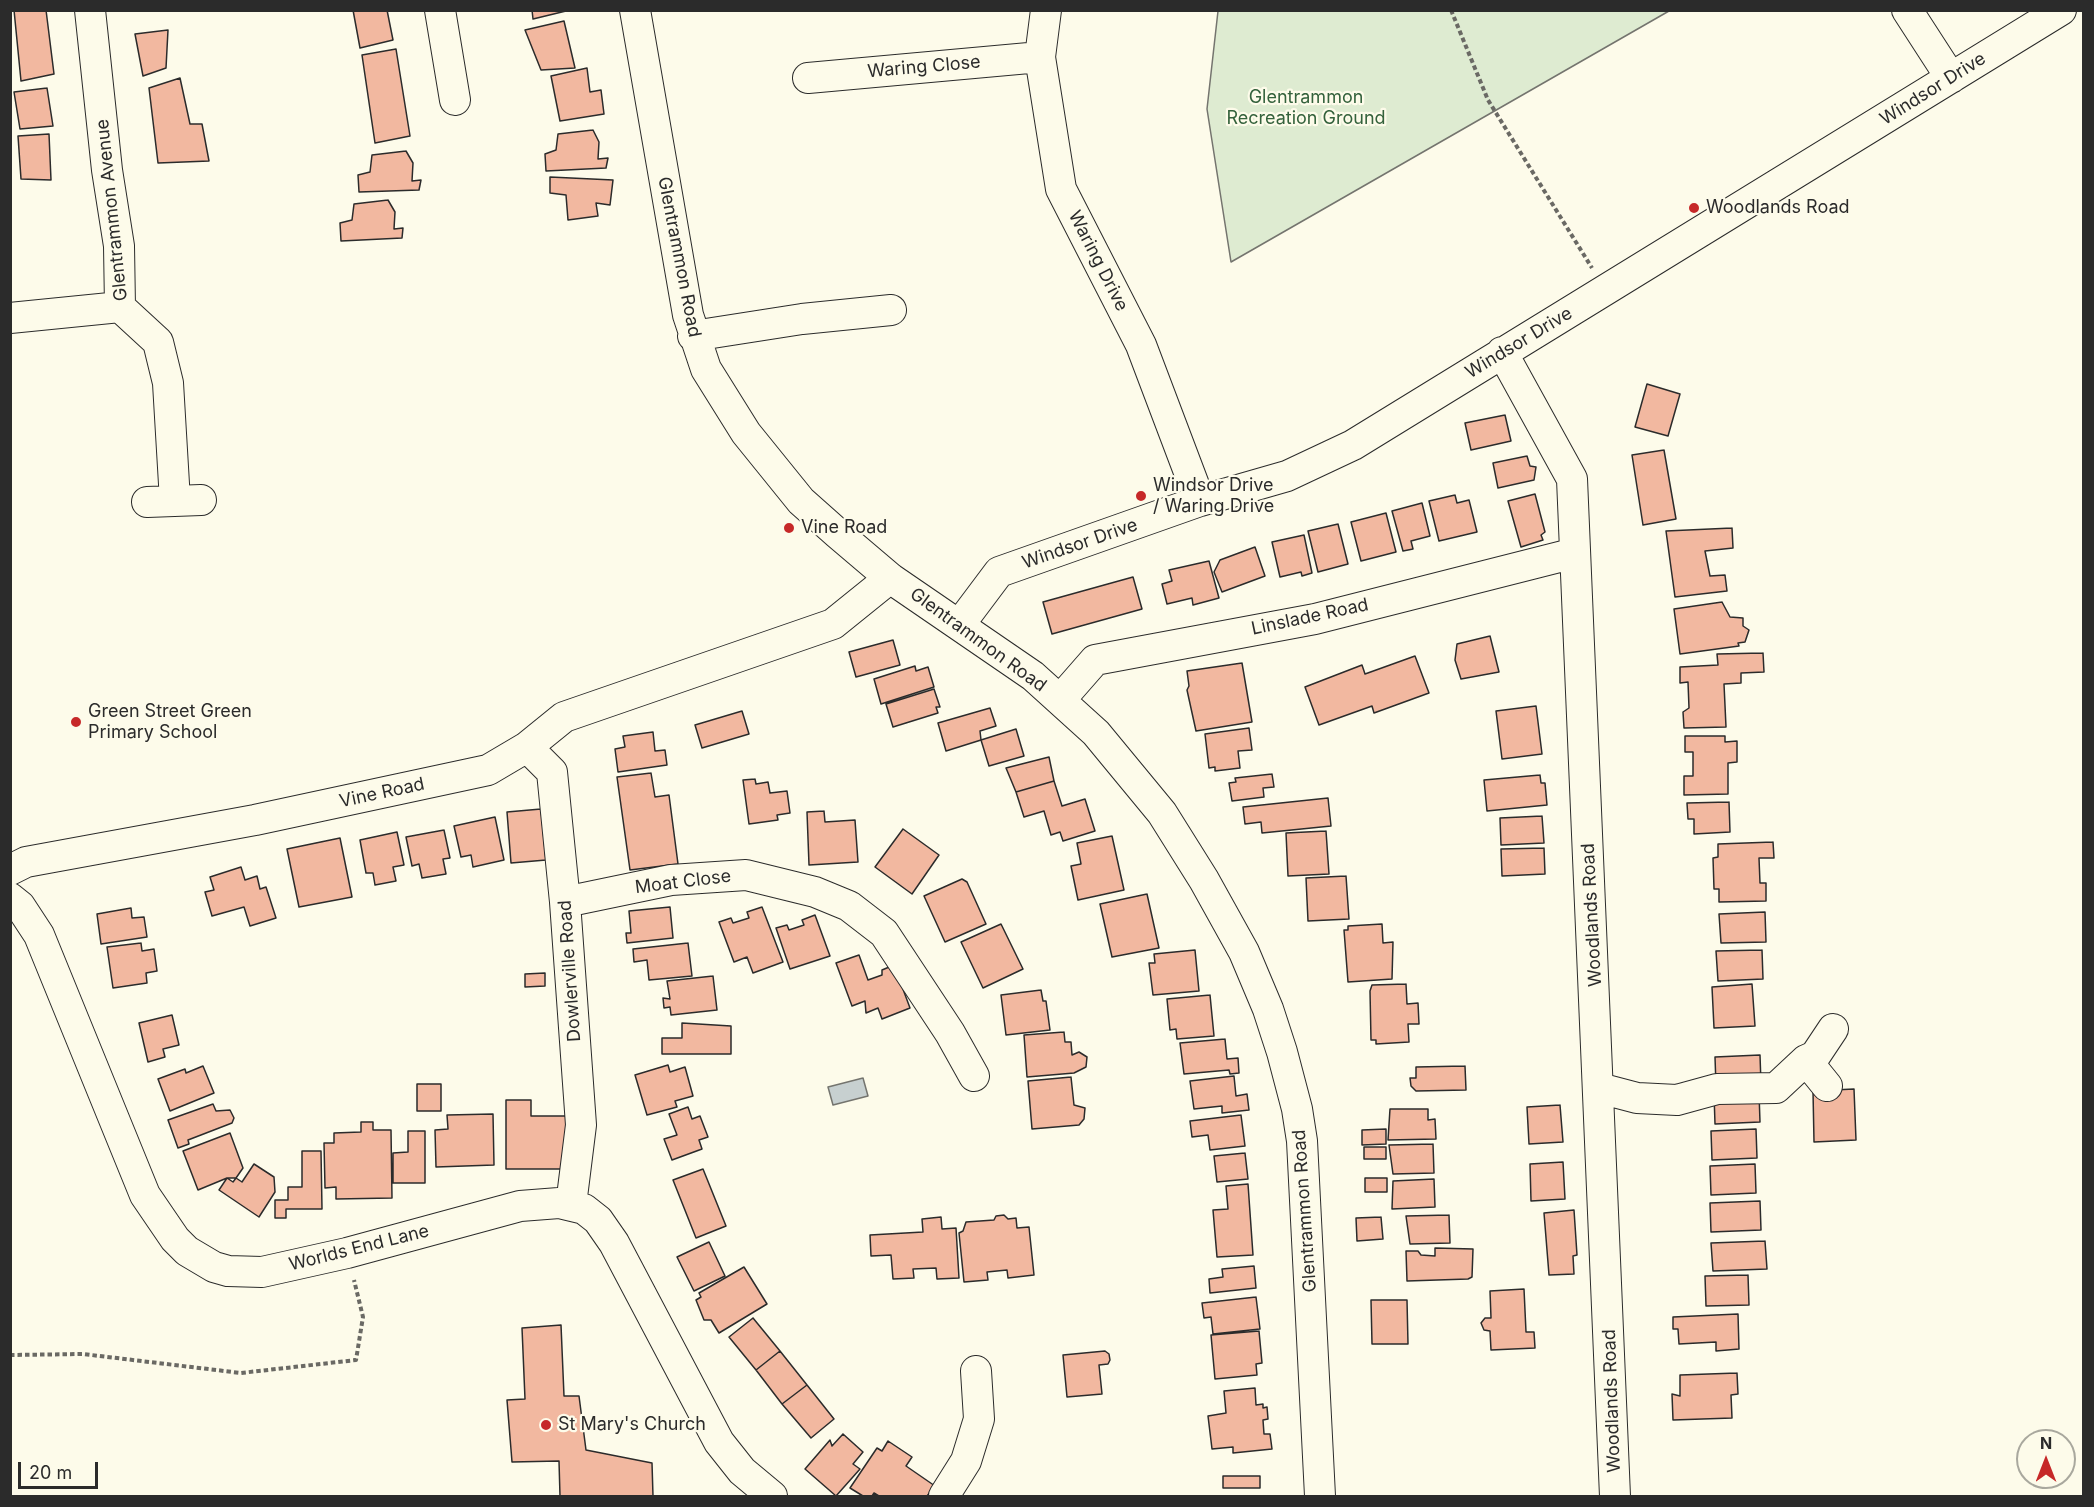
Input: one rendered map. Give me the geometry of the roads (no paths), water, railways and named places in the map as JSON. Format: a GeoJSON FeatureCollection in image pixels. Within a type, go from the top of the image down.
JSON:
{"type":"FeatureCollection","features":[{"type":"Feature","properties":{"kind":"street","name":"Glentrammon Avenue"},"geometry":{"type":"LineString","coordinates":[[90,10],[107,170],[119,246],[120,307],[158,342],[168,383],[174,501]]}},
{"type":"Feature","properties":{"kind":"street"},"geometry":{"type":"LineString","coordinates":[[440,10],[455,100]]}},
{"type":"Feature","properties":{"kind":"street","name":"Glentrammon Road"},"geometry":{"type":"LineString","coordinates":[[634,10],[675,248],[693,336],[706,369],[746,433],[781,478],[816,514],[890,578],[1033,676],[1096,732],[1162,813],[1230,924],[1268,1010],[1297,1109],[1306,1174],[1320,1497]]}},
{"type":"Feature","properties":{"kind":"street","name":"Waring Drive"},"geometry":{"type":"LineString","coordinates":[[1046,10],[1040,57],[1061,189],[1141,345],[1200,501]]}},
{"type":"Feature","properties":{"kind":"street"},"geometry":{"type":"LineString","coordinates":[[1907,10],[1951,78]]}},
{"type":"Feature","properties":{"kind":"street","name":"Windsor Drive"},"geometry":{"type":"LineString","coordinates":[[960,624],[999,572],[1200,501],[1287,476],[1353,445],[2061,10]]}},
{"type":"Feature","properties":{"kind":"street","name":"Waring Close"},"geometry":{"type":"LineString","coordinates":[[808,78],[1040,57]]}},
{"type":"Feature","properties":{"kind":"street"},"geometry":{"type":"LineString","coordinates":[[10,318],[120,307]]}},
{"type":"Feature","properties":{"kind":"street"},"geometry":{"type":"LineString","coordinates":[[693,336],[802,319],[891,310]]}},
{"type":"Feature","properties":{"kind":"street","name":"Woodlands Road"},"geometry":{"type":"LineString","coordinates":[[1502,352],[1572,479],[1615,1497]]}},
{"type":"Feature","properties":{"kind":"street","name":"Linslade Road"},"geometry":{"type":"LineString","coordinates":[[1060,700],[1095,660],[1315,619],[1575,553]]}},
{"type":"Feature","properties":{"kind":"street","name":"Vine Road"},"geometry":{"type":"LineString","coordinates":[[10,870],[26,862],[255,820],[488,770],[527,747],[564,717],[833,624],[890,578]]}},
{"type":"Feature","properties":{"kind":"street","name":"Dowlerville Road"},"geometry":{"type":"LineString","coordinates":[[527,747],[552,772],[565,902],[581,1125],[570,1205]]}},
{"type":"Feature","properties":{"kind":"street","name":"Moat Close"},"geometry":{"type":"LineString","coordinates":[[565,902],[671,880],[746,874],[815,892],[849,906],[884,933],[950,1033],[974,1076]]}},
{"type":"Feature","properties":{"kind":"street","name":"Worlds End Lane"},"geometry":{"type":"LineString","coordinates":[[10,898],[20,906],[39,935],[66,995],[131,1165],[145,1195],[175,1239],[187,1251],[214,1267],[243,1273],[262,1272],[520,1206],[541,1203],[570,1205],[584,1209],[606,1230],[719,1442],[742,1471],[772,1497]]}},
{"type":"Feature","properties":{"kind":"street"},"geometry":{"type":"LineString","coordinates":[[1599,1088],[1637,1098],[1677,1100],[1717,1089],[1776,1088],[1806,1060],[1815,1056],[1833,1029]]}},
{"type":"Feature","properties":{"kind":"street"},"geometry":{"type":"LineString","coordinates":[[1806,1060],[1827,1086]]}},
{"type":"Feature","properties":{"kind":"street"},"geometry":{"type":"LineString","coordinates":[[944,1497],[966,1461],[979,1419],[976,1371]]}},
{"type":"Feature","properties":{"kind":"place","name":"Woodlands Road"},"geometry":{"type":"Point","coordinates":[1694,208]}},
{"type":"Feature","properties":{"kind":"place","name":"Windsor Drive / Waring Drive"},"geometry":{"type":"Point","coordinates":[1141,496]}},
{"type":"Feature","properties":{"kind":"place","name":"Vine Road"},"geometry":{"type":"Point","coordinates":[789,528]}},
{"type":"Feature","properties":{"kind":"place","name":"Green Street Green Primary School"},"geometry":{"type":"Point","coordinates":[76,722]}},
{"type":"Feature","properties":{"kind":"place","name":"St Mary's Church"},"geometry":{"type":"Point","coordinates":[546,1425]}},
{"type":"Feature","properties":{"kind":"park label","name":"Glentrammon Recreation Ground"},"geometry":{"type":"Point","coordinates":[1306,108]}}]}
